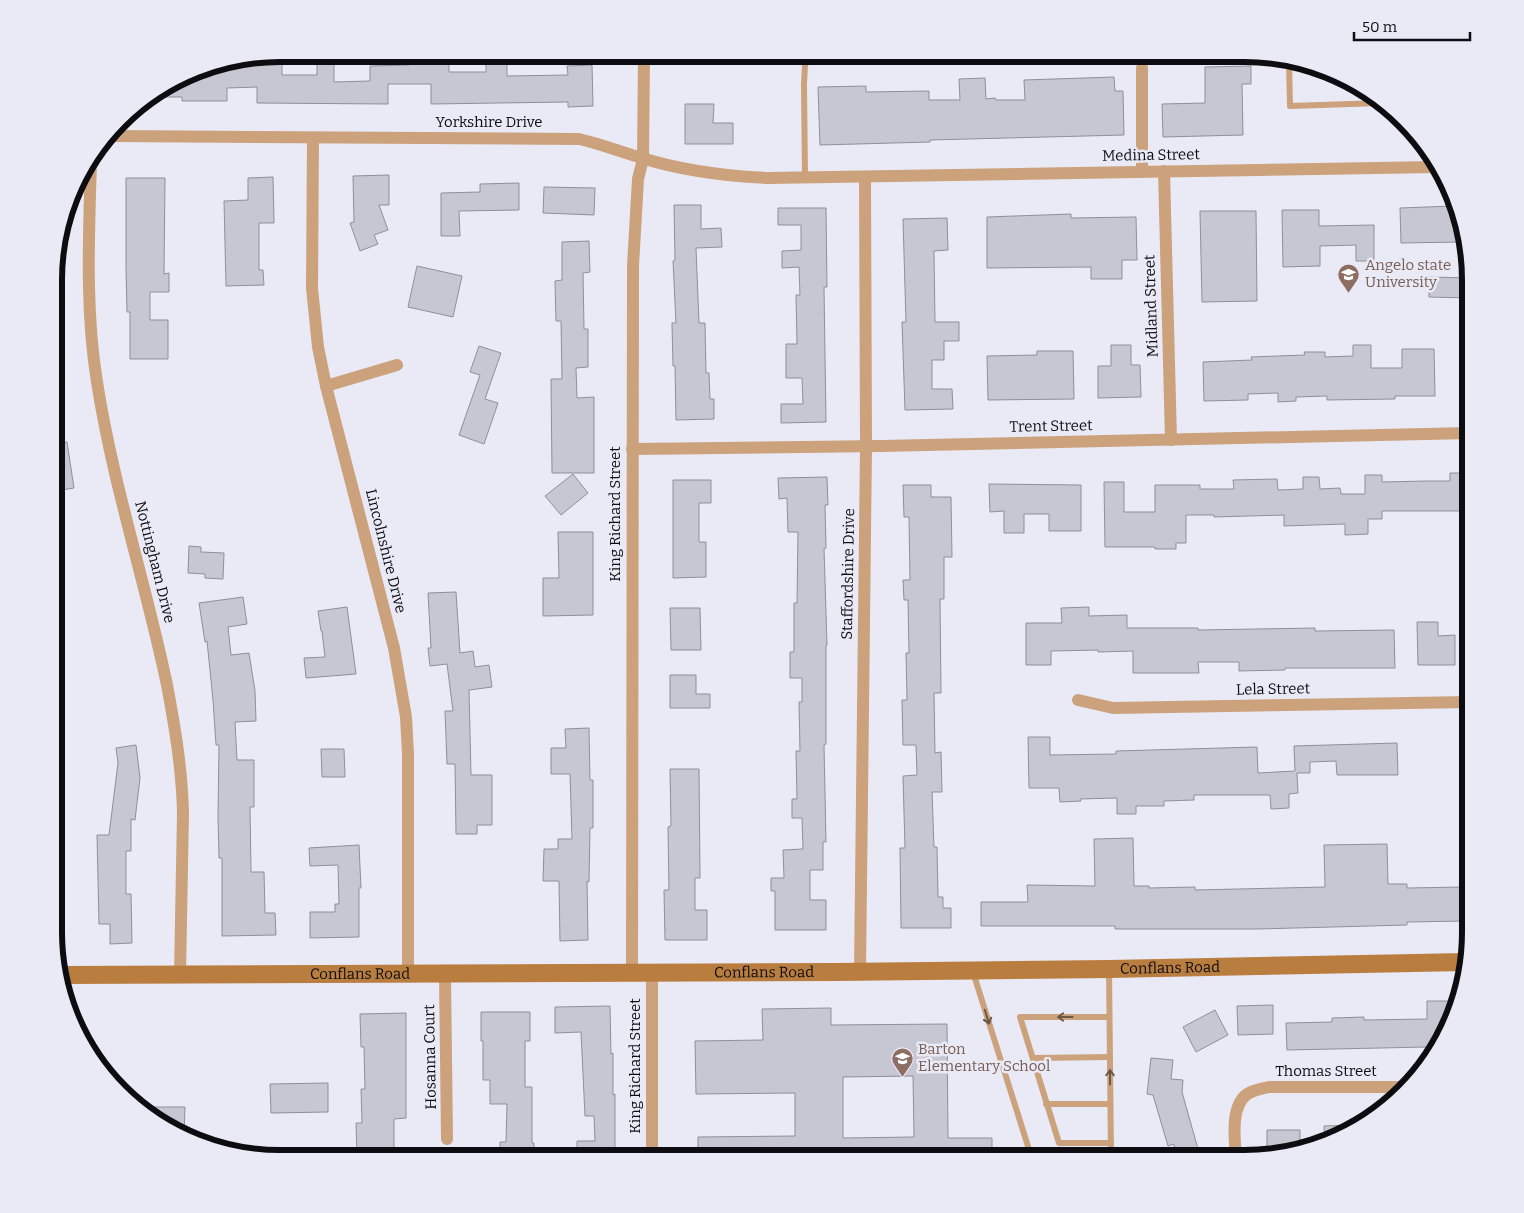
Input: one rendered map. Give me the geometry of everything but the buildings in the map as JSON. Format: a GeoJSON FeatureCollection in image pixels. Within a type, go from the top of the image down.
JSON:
{"type":"FeatureCollection","features":[{"type":"Feature","properties":{"kind":"main road","name":"Conflans Road"},"geometry":{"type":"LineString","coordinates":[[67,975],[652,974],[973,971],[1460,962]]}},
{"type":"Feature","properties":{"kind":"street","name":"King Richard Street"},"geometry":{"type":"LineString","coordinates":[[632,974],[633,266],[638,179],[643,159],[644,63]]}},
{"type":"Feature","properties":{"kind":"street"},"geometry":{"type":"LineString","coordinates":[[1142,68],[1142,172]]}},
{"type":"Feature","properties":{"kind":"street","name":"Yorkshire Drive"},"geometry":{"type":"LineString","coordinates":[[117,136],[579,139],[604,145],[643,159],[705,173],[740,176],[865,177]]}},
{"type":"Feature","properties":{"kind":"street","name":"Lincolnshire Drive"},"geometry":{"type":"LineString","coordinates":[[313,138],[312,288],[318,346],[326,386],[394,648],[406,717],[408,754],[408,975]]}},
{"type":"Feature","properties":{"kind":"street","name":"Medina Street"},"geometry":{"type":"LineString","coordinates":[[865,177],[1430,167]]}},
{"type":"Feature","properties":{"kind":"street","name":"Midland Street"},"geometry":{"type":"LineString","coordinates":[[1164,171],[1171,440]]}},
{"type":"Feature","properties":{"kind":"street","name":"Nottingham Drive"},"geometry":{"type":"LineString","coordinates":[[91,174],[88,271],[97,382],[115,472],[158,642],[178,742],[183,790],[180,974]]}},
{"type":"Feature","properties":{"kind":"street","name":"Staffordshire Drive"},"geometry":{"type":"LineString","coordinates":[[860,972],[866,446],[865,177]]}},
{"type":"Feature","properties":{"kind":"street"},"geometry":{"type":"LineString","coordinates":[[326,386],[397,365]]}},
{"type":"Feature","properties":{"kind":"street","name":"Trent Street"},"geometry":{"type":"LineString","coordinates":[[632,449],[1462,433]]}},
{"type":"Feature","properties":{"kind":"street","name":"Lela Street"},"geometry":{"type":"LineString","coordinates":[[1078,700],[1113,708],[1462,702]]}},
{"type":"Feature","properties":{"kind":"street","name":"King Richard Street"},"geometry":{"type":"LineString","coordinates":[[652,974],[652,1150]]}},
{"type":"Feature","properties":{"kind":"street","name":"Hosanna Court"},"geometry":{"type":"LineString","coordinates":[[446,975],[447,1139]]}},
{"type":"Feature","properties":{"kind":"street","name":"Thomas Street"},"geometry":{"type":"LineString","coordinates":[[1235,1150],[1234,1126],[1236,1115],[1245,1096],[1258,1089],[1268,1087],[1398,1087]]}},
{"type":"Feature","properties":{"kind":"lane"},"geometry":{"type":"LineString","coordinates":[[805,177],[806,63]]}},
{"type":"Feature","properties":{"kind":"lane"},"geometry":{"type":"LineString","coordinates":[[1141,63],[1142,68]]}},
{"type":"Feature","properties":{"kind":"lane"},"geometry":{"type":"LineString","coordinates":[[1289,68],[1290,106],[1371,103]]}},
{"type":"Feature","properties":{"kind":"lane"},"geometry":{"type":"LineString","coordinates":[[1109,969],[1110,1150]]}},
{"type":"Feature","properties":{"kind":"lane"},"geometry":{"type":"LineString","coordinates":[[973,971],[1029,1150]]}},
{"type":"Feature","properties":{"kind":"lane"},"geometry":{"type":"LineString","coordinates":[[1109,1017],[1020,1017],[1059,1143],[1110,1143]]}},
{"type":"Feature","properties":{"kind":"lane"},"geometry":{"type":"LineString","coordinates":[[1033,1058],[1110,1057]]}},
{"type":"Feature","properties":{"kind":"lane"},"geometry":{"type":"LineString","coordinates":[[1046,1104],[1110,1104]]}},
{"type":"Feature","properties":{"kind":"place","name":"Angelo state University"},"geometry":{"type":"Point","coordinates":[1349,293]}},
{"type":"Feature","properties":{"kind":"place","name":"Barton Elementary School"},"geometry":{"type":"Point","coordinates":[902,1077]}}]}
